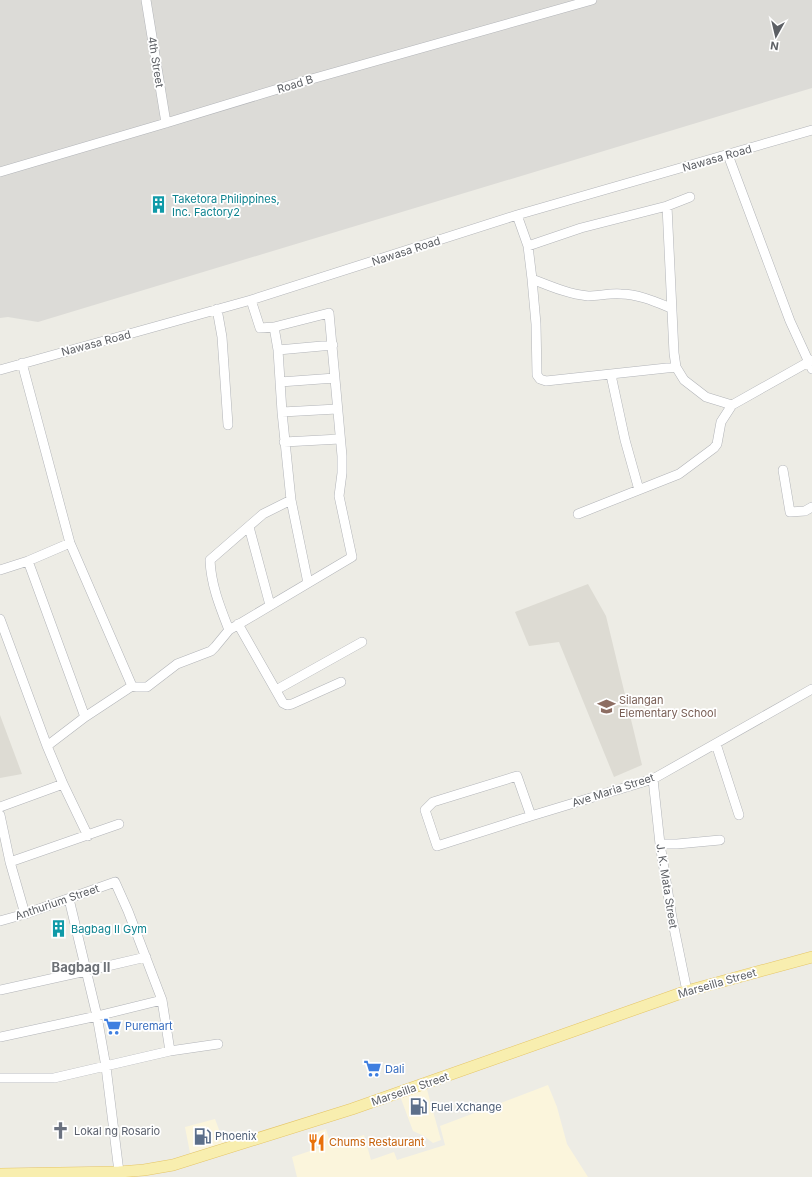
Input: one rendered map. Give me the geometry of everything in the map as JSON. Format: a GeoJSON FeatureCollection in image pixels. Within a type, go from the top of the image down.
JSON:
{"type":"FeatureCollection","features":[{"type":"Feature","properties":{"kind":"main road","name":"Marseilla Street"},"geometry":{"type":"LineString","coordinates":[[0,1174],[119,1172],[144,1170],[173,1165],[318,1120],[432,1082],[618,1014],[687,991],[812,957]]}},
{"type":"Feature","properties":{"kind":"street","name":"4th Street"},"geometry":{"type":"LineString","coordinates":[[146,0],[166,123]]}},
{"type":"Feature","properties":{"kind":"street","name":"Road B"},"geometry":{"type":"LineString","coordinates":[[0,172],[309,79],[592,0]]}},
{"type":"Feature","properties":{"kind":"street","name":"Nawasa Road"},"geometry":{"type":"LineString","coordinates":[[0,370],[251,300],[517,216],[812,130]]}},
{"type":"Feature","properties":{"kind":"street"},"geometry":{"type":"LineString","coordinates":[[578,514],[679,474],[714,448],[717,444],[720,422],[732,405],[811,363],[790,321],[728,155]]}},
{"type":"Feature","properties":{"kind":"street"},"geometry":{"type":"LineString","coordinates":[[528,246],[581,228],[668,206],[690,197]]}},
{"type":"Feature","properties":{"kind":"street"},"geometry":{"type":"LineString","coordinates":[[668,206],[671,308],[676,367],[684,380],[706,397],[732,405]]}},
{"type":"Feature","properties":{"kind":"street"},"geometry":{"type":"LineString","coordinates":[[517,216],[528,246],[536,324],[538,377],[540,379],[546,381],[676,367]]}},
{"type":"Feature","properties":{"kind":"street"},"geometry":{"type":"LineString","coordinates":[[532,279],[576,294],[588,296],[627,294],[650,300],[671,308]]}},
{"type":"Feature","properties":{"kind":"street"},"geometry":{"type":"LineString","coordinates":[[22,363],[70,543],[132,686],[136,688],[147,687],[177,664],[216,648],[229,630],[238,624],[352,557],[339,496],[342,473],[333,345],[329,313],[274,327],[260,328],[251,300]]}},
{"type":"Feature","properties":{"kind":"street"},"geometry":{"type":"LineString","coordinates":[[217,309],[222,337],[228,425]]}},
{"type":"Feature","properties":{"kind":"street"},"geometry":{"type":"LineString","coordinates":[[274,327],[278,350],[284,442],[291,500],[308,584]]}},
{"type":"Feature","properties":{"kind":"street"},"geometry":{"type":"LineString","coordinates":[[278,350],[333,345]]}},
{"type":"Feature","properties":{"kind":"street"},"geometry":{"type":"LineString","coordinates":[[611,375],[625,440],[639,490]]}},
{"type":"Feature","properties":{"kind":"street"},"geometry":{"type":"LineString","coordinates":[[280,382],[335,378]]}},
{"type":"Feature","properties":{"kind":"street"},"geometry":{"type":"LineString","coordinates":[[282,412],[337,409]]}},
{"type":"Feature","properties":{"kind":"street"},"geometry":{"type":"LineString","coordinates":[[284,442],[340,439]]}},
{"type":"Feature","properties":{"kind":"street"},"geometry":{"type":"LineString","coordinates":[[783,470],[790,512],[805,511],[812,507]]}},
{"type":"Feature","properties":{"kind":"street"},"geometry":{"type":"LineString","coordinates":[[229,630],[214,591],[210,573],[210,560],[262,514],[291,500]]}},
{"type":"Feature","properties":{"kind":"street"},"geometry":{"type":"LineString","coordinates":[[249,527],[270,605]]}},
{"type":"Feature","properties":{"kind":"street"},"geometry":{"type":"LineString","coordinates":[[0,570],[28,561],[70,543]]}},
{"type":"Feature","properties":{"kind":"street"},"geometry":{"type":"LineString","coordinates":[[28,561],[85,717]]}},
{"type":"Feature","properties":{"kind":"street"},"geometry":{"type":"LineString","coordinates":[[0,619],[47,746],[88,836]]}},
{"type":"Feature","properties":{"kind":"street"},"geometry":{"type":"LineString","coordinates":[[238,624],[283,703],[287,705],[292,704],[341,682]]}},
{"type":"Feature","properties":{"kind":"street"},"geometry":{"type":"LineString","coordinates":[[276,690],[362,642]]}},
{"type":"Feature","properties":{"kind":"street"},"geometry":{"type":"LineString","coordinates":[[47,746],[85,717],[132,686]]}},
{"type":"Feature","properties":{"kind":"street","name":"Ave Maria Street"},"geometry":{"type":"LineString","coordinates":[[531,816],[517,776],[434,802],[425,810],[437,846],[653,779],[812,689]]}},
{"type":"Feature","properties":{"kind":"street"},"geometry":{"type":"LineString","coordinates":[[716,744],[739,815]]}},
{"type":"Feature","properties":{"kind":"street","name":"J. K. Mata Street"},"geometry":{"type":"LineString","coordinates":[[653,779],[660,844],[672,918],[687,991]]}},
{"type":"Feature","properties":{"kind":"street"},"geometry":{"type":"LineString","coordinates":[[0,807],[63,784]]}},
{"type":"Feature","properties":{"kind":"street"},"geometry":{"type":"LineString","coordinates":[[0,815],[10,862],[25,914]]}},
{"type":"Feature","properties":{"kind":"street"},"geometry":{"type":"LineString","coordinates":[[10,862],[119,824]]}},
{"type":"Feature","properties":{"kind":"street"},"geometry":{"type":"LineString","coordinates":[[660,844],[720,840]]}},
{"type":"Feature","properties":{"kind":"street","name":"Anthurium Street"},"geometry":{"type":"LineString","coordinates":[[0,921],[25,914],[115,882],[146,957]]}},
{"type":"Feature","properties":{"kind":"street"},"geometry":{"type":"LineString","coordinates":[[68,899],[97,1016],[106,1067],[119,1172]]}},
{"type":"Feature","properties":{"kind":"street"},"geometry":{"type":"LineString","coordinates":[[0,990],[146,957],[162,1000],[170,1051]]}},
{"type":"Feature","properties":{"kind":"street"},"geometry":{"type":"LineString","coordinates":[[0,1037],[162,1000]]}},
{"type":"Feature","properties":{"kind":"street"},"geometry":{"type":"LineString","coordinates":[[0,1078],[54,1078],[170,1051],[218,1044]]}},
{"type":"Feature","properties":{"kind":"shaded area"},"geometry":{"type":"Polygon","coordinates":[[[0,0],[812,0],[812,88],[38,322],[8,317],[0,318],[0,0]]]}},
{"type":"Feature","properties":{"kind":"shaded area","name":"Silangan Elementary School"},"geometry":{"type":"Polygon","coordinates":[[[588,584],[606,616],[642,765],[614,777],[559,642],[529,646],[515,612],[588,584]]]}},
{"type":"Feature","properties":{"kind":"shaded area"},"geometry":{"type":"Polygon","coordinates":[[[0,715],[22,774],[0,778],[0,715]]]}},
{"type":"Feature","properties":{"kind":"shaded area"},"geometry":{"type":"Polygon","coordinates":[[[548,1085],[557,1107],[567,1144],[588,1177],[297,1177],[292,1157],[322,1147],[317,1132],[326,1129],[331,1145],[364,1135],[371,1160],[394,1152],[397,1160],[445,1145],[440,1126],[548,1085]]]}},
{"type":"Feature","properties":{"kind":"shaded area"},"geometry":{"type":"Polygon","coordinates":[[[426,1086],[441,1140],[433,1143],[424,1136],[413,1131],[400,1096],[426,1086]]]}},
{"type":"Feature","properties":{"kind":"shaded area"},"geometry":{"type":"Polygon","coordinates":[[[215,1119],[224,1143],[190,1153],[185,1127],[215,1119]]]}},
{"type":"Feature","properties":{"kind":"place","name":"Taketora Philippines, Inc. Factory2"},"geometry":{"type":"Point","coordinates":[159,205]}},
{"type":"Feature","properties":{"kind":"place","name":"Silangan Elementary School"},"geometry":{"type":"Point","coordinates":[606,706]}},
{"type":"Feature","properties":{"kind":"place","name":"Bagbag Ⅱ Gym"},"geometry":{"type":"Point","coordinates":[58,929]}},
{"type":"Feature","properties":{"kind":"place","name":"Puremart"},"geometry":{"type":"Point","coordinates":[112,1026]}},
{"type":"Feature","properties":{"kind":"place","name":"Dali"},"geometry":{"type":"Point","coordinates":[372,1069]}},
{"type":"Feature","properties":{"kind":"place","name":"Fuel Xchange"},"geometry":{"type":"Point","coordinates":[418,1107]}},
{"type":"Feature","properties":{"kind":"place","name":"Lokal ng Rosario"},"geometry":{"type":"Point","coordinates":[61,1131]}},
{"type":"Feature","properties":{"kind":"place","name":"Phoenix"},"geometry":{"type":"Point","coordinates":[202,1136]}},
{"type":"Feature","properties":{"kind":"place","name":"Chums Restaurant"},"geometry":{"type":"Point","coordinates":[316,1142]}},
{"type":"Feature","properties":{"kind":"district","name":"Bagbag II"},"geometry":{"type":"Point","coordinates":[81,967]}}]}
